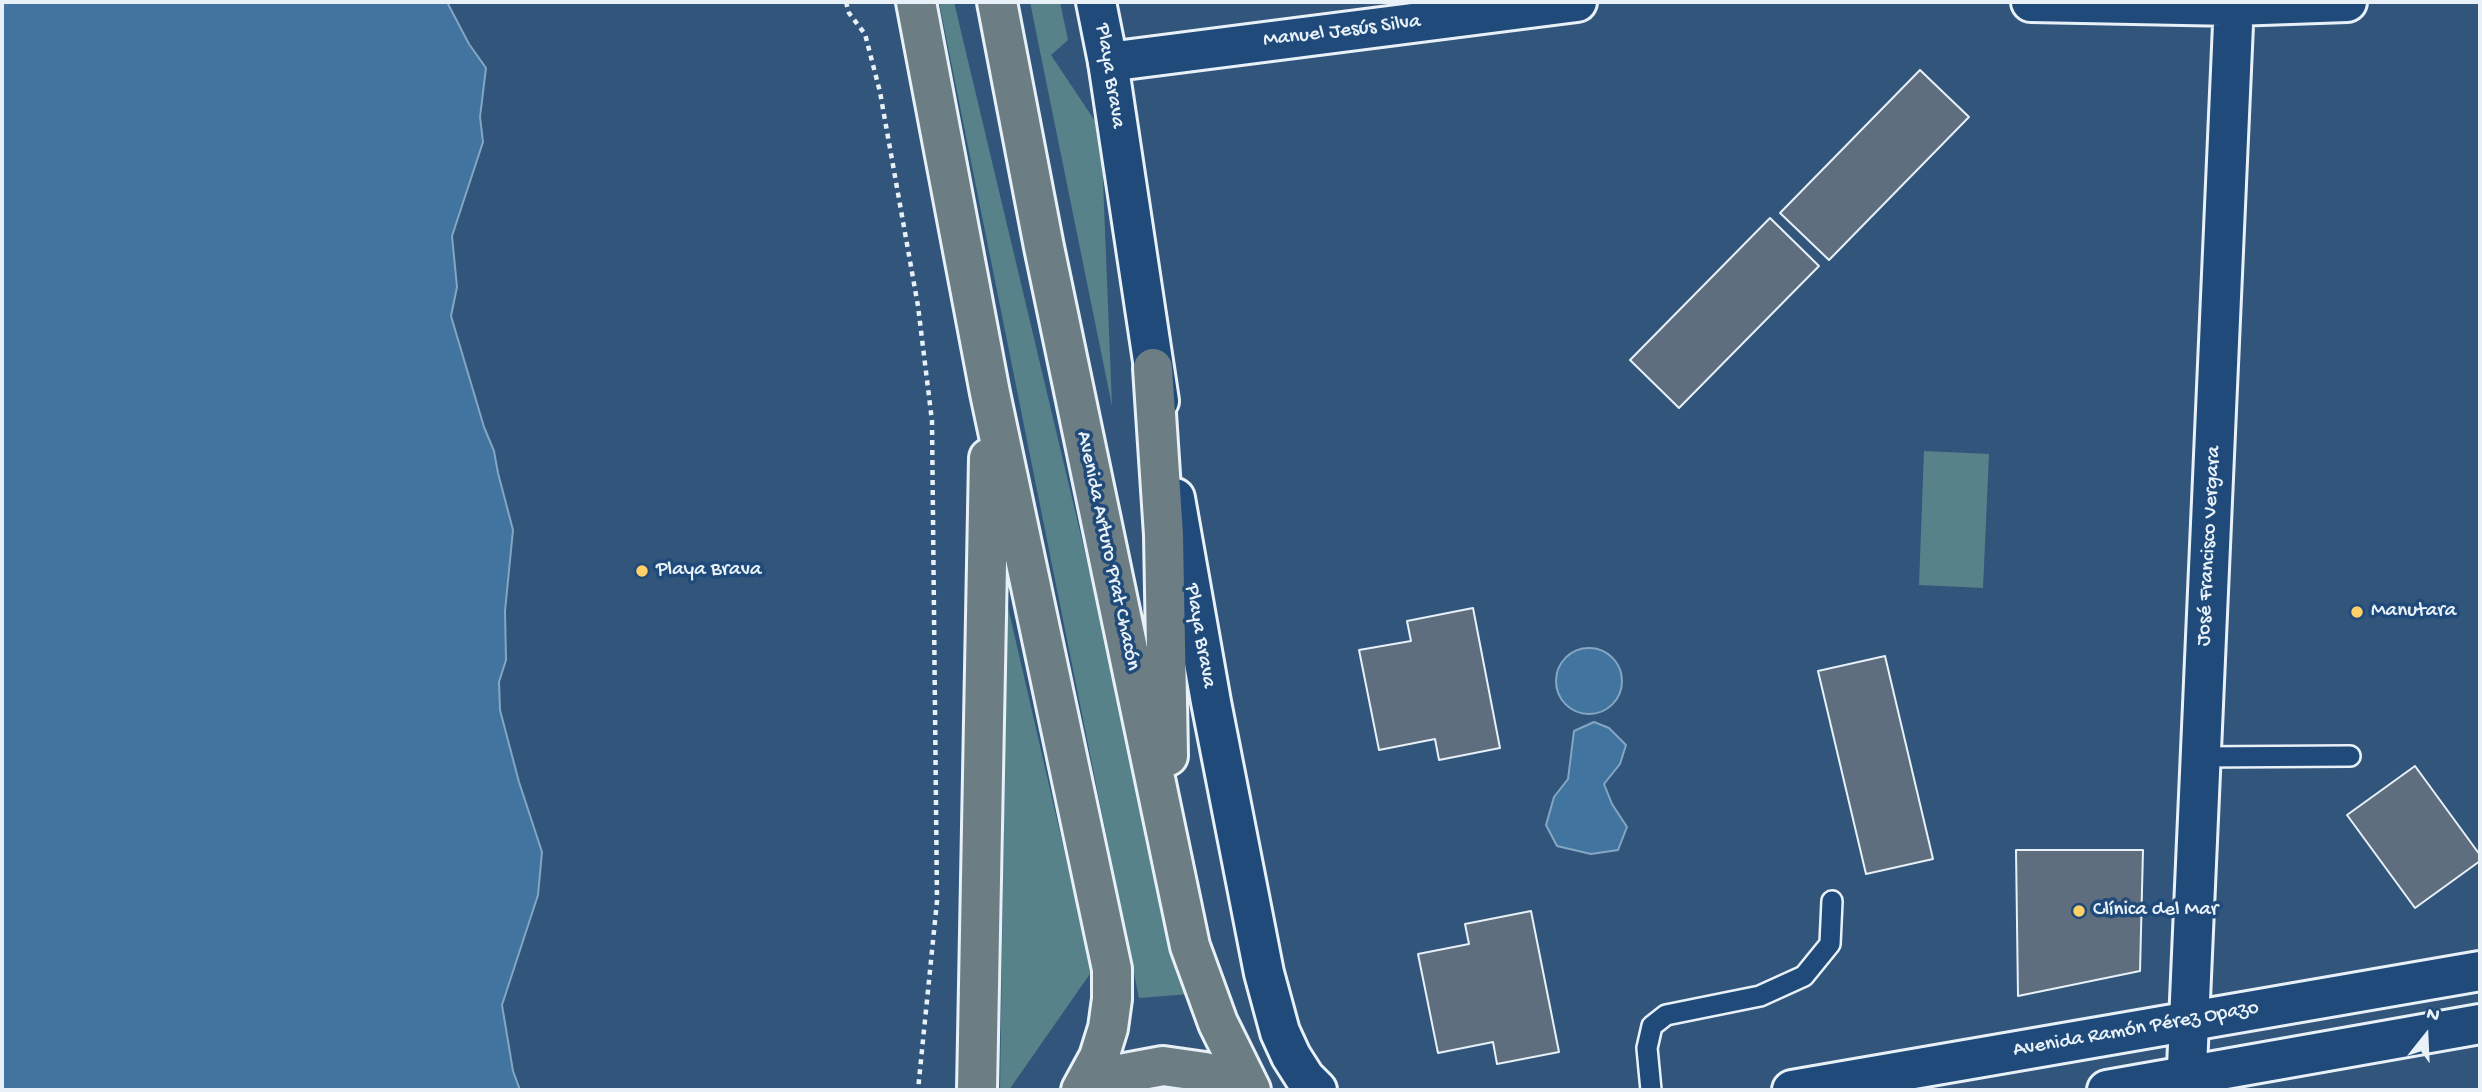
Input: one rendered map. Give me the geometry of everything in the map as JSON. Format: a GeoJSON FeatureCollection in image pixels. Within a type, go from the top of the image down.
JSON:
{"type":"FeatureCollection","features":[{"type":"Feature","properties":{"kind":"main road"},"geometry":{"type":"LineString","coordinates":[[916,2],[990,393],[1112,969],[1108,1028],[1099,1058],[1081,1090]]}},
{"type":"Feature","properties":{"kind":"main road","name":"Avenida Arturo Prat Chacón"},"geometry":{"type":"LineString","coordinates":[[997,2],[1044,247],[1190,946],[1203,985],[1251,1090]]}},
{"type":"Feature","properties":{"kind":"main road"},"geometry":{"type":"LineString","coordinates":[[1153,368],[1164,535],[1172,856]]}},
{"type":"Feature","properties":{"kind":"main road"},"geometry":{"type":"LineString","coordinates":[[977,1090],[990,393]]}},
{"type":"Feature","properties":{"kind":"main road"},"geometry":{"type":"LineString","coordinates":[[1090,1090],[1120,1074],[1163,1066],[1205,1072],[1242,1090]]}},
{"type":"Feature","properties":{"kind":"street","name":"Playa Brava"},"geometry":{"type":"LineString","coordinates":[[1096,2],[1108,62],[1153,368],[1211,702],[1264,972],[1277,1023],[1291,1056],[1305,1078],[1317,1090]]}},
{"type":"Feature","properties":{"kind":"street","name":"Manuel Jesús Silva"},"geometry":{"type":"LineString","coordinates":[[1108,62],[1577,2]]}},
{"type":"Feature","properties":{"kind":"street"},"geometry":{"type":"LineString","coordinates":[[2031,2],[2347,2]]}},
{"type":"Feature","properties":{"kind":"street","name":"José Francisco Vergara"},"geometry":{"type":"LineString","coordinates":[[2186,1083],[2234,4]]}},
{"type":"Feature","properties":{"kind":"street","name":"Avenida Ramón Pérez Opazo"},"geometry":{"type":"LineString","coordinates":[[1792,1090],[2480,971]]}},
{"type":"Feature","properties":{"kind":"street"},"geometry":{"type":"LineString","coordinates":[[2107,1090],[2186,1083],[2480,1024]]}},
{"type":"Feature","properties":{"kind":"lane"},"geometry":{"type":"LineString","coordinates":[[2201,757],[2350,756]]}},
{"type":"Feature","properties":{"kind":"lane"},"geometry":{"type":"LineString","coordinates":[[1650,1090],[1647,1048],[1651,1026],[1666,1015],[1760,996],[1804,976],[1830,944],[1832,901]]}},
{"type":"Feature","properties":{"kind":"path"},"geometry":{"type":"LineString","coordinates":[[846,2],[849,13],[865,34],[880,92],[918,306],[932,421],[937,901],[918,1090]]}},
{"type":"Feature","properties":{"kind":"green space"},"geometry":{"type":"Polygon","coordinates":[[[939,2],[954,2],[1190,994],[1139,998],[939,2]]]}},
{"type":"Feature","properties":{"kind":"green space"},"geometry":{"type":"Polygon","coordinates":[[[1030,2],[1060,2],[1068,40],[1051,55],[1101,130],[1112,406],[1030,2]]]}},
{"type":"Feature","properties":{"kind":"green space"},"geometry":{"type":"Polygon","coordinates":[[[1924,451],[1989,454],[1983,588],[1919,585],[1924,451]]]}},
{"type":"Feature","properties":{"kind":"green space"},"geometry":{"type":"Polygon","coordinates":[[[1007,603],[1092,971],[1009,1090],[1000,1090],[1007,603]]]}},
{"type":"Feature","properties":{"kind":"water"},"geometry":{"type":"Polygon","coordinates":[[[2,2],[447,2],[469,44],[486,68],[480,117],[483,142],[452,236],[457,287],[451,316],[484,427],[494,451],[513,530],[505,611],[506,660],[499,682],[500,710],[519,782],[542,852],[538,895],[502,1005],[513,1071],[520,1090],[2,1090],[2,2]]]}},
{"type":"Feature","properties":{"kind":"water"},"geometry":{"type":"Polygon","coordinates":[[[1589,648],[1612,658],[1622,681],[1612,704],[1589,714],[1566,704],[1556,681],[1566,658],[1589,648]]]}},
{"type":"Feature","properties":{"kind":"water"},"geometry":{"type":"Polygon","coordinates":[[[1594,722],[1609,728],[1626,745],[1620,764],[1604,784],[1612,804],[1627,827],[1618,850],[1591,854],[1557,846],[1546,825],[1554,797],[1568,779],[1574,731],[1594,722]]]}},
{"type":"Feature","properties":{"kind":"building"},"geometry":{"type":"Polygon","coordinates":[[[1920,70],[1969,117],[1829,260],[1780,213],[1920,70]]]}},
{"type":"Feature","properties":{"kind":"building"},"geometry":{"type":"Polygon","coordinates":[[[1770,218],[1819,266],[1679,408],[1630,360],[1770,218]]]}},
{"type":"Feature","properties":{"kind":"building"},"geometry":{"type":"Polygon","coordinates":[[[1473,608],[1500,748],[1439,760],[1435,739],[1379,750],[1359,650],[1411,641],[1407,621],[1473,608]]]}},
{"type":"Feature","properties":{"kind":"building"},"geometry":{"type":"Polygon","coordinates":[[[1885,656],[1933,859],[1866,874],[1818,671],[1885,656]]]}},
{"type":"Feature","properties":{"kind":"building"},"geometry":{"type":"Polygon","coordinates":[[[2415,766],[2480,855],[2480,861],[2415,908],[2347,815],[2415,766]]]}},
{"type":"Feature","properties":{"kind":"building","name":"Clínica del Mar"},"geometry":{"type":"Polygon","coordinates":[[[2016,850],[2143,850],[2140,971],[2018,996],[2016,850]]]}},
{"type":"Feature","properties":{"kind":"building"},"geometry":{"type":"Polygon","coordinates":[[[1531,911],[1559,1052],[1497,1064],[1493,1042],[1438,1053],[1418,954],[1469,944],[1465,924],[1531,911]]]}},
{"type":"Feature","properties":{"kind":"place","name":"Playa Brava"},"geometry":{"type":"Point","coordinates":[642,571]}},
{"type":"Feature","properties":{"kind":"place","name":"Manutara"},"geometry":{"type":"Point","coordinates":[2357,612]}},
{"type":"Feature","properties":{"kind":"place","name":"Clínica del Mar"},"geometry":{"type":"Point","coordinates":[2079,911]}}]}
